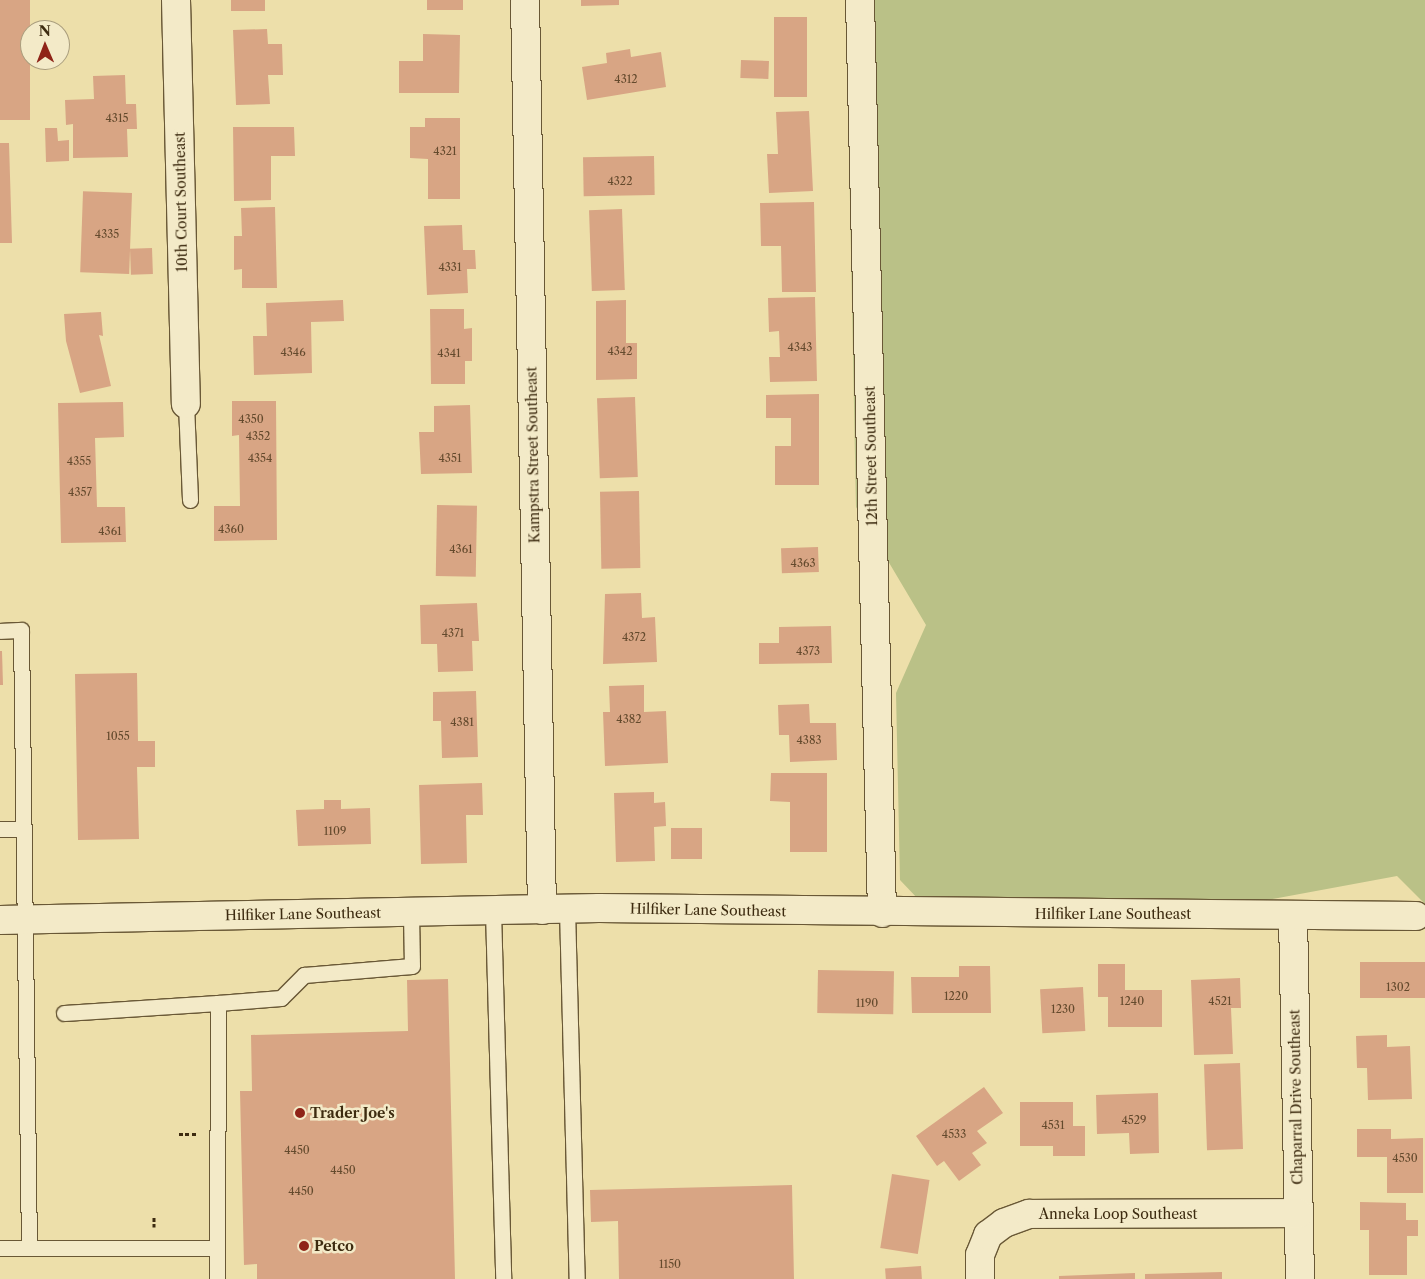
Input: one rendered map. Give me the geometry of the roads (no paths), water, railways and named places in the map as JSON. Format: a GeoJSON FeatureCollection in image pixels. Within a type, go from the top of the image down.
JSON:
{"type":"FeatureCollection","features":[{"type":"Feature","properties":{"kind":"street","name":"10th Court Southeast"},"geometry":{"type":"LineString","coordinates":[[176,0],[186,404]]}},
{"type":"Feature","properties":{"kind":"street","name":"Kampstra Street Southeast"},"geometry":{"type":"LineString","coordinates":[[525,0],[554,909]]}},
{"type":"Feature","properties":{"kind":"street","name":"12th Street Southeast"},"geometry":{"type":"LineString","coordinates":[[860,0],[882,913]]}},
{"type":"Feature","properties":{"kind":"street","name":"Hilfiker Lane Southeast"},"geometry":{"type":"LineString","coordinates":[[13,919],[554,909],[1421,916]]}},
{"type":"Feature","properties":{"kind":"street","name":"Chaparral Drive Southeast"},"geometry":{"type":"LineString","coordinates":[[1293,915],[1300,1279]]}},
{"type":"Feature","properties":{"kind":"street","name":"Anneka Loop Southeast"},"geometry":{"type":"LineString","coordinates":[[980,1279],[980,1255],[988,1236],[1004,1223],[1029,1214],[1299,1213]]}},
{"type":"Feature","properties":{"kind":"lane"},"geometry":{"type":"LineString","coordinates":[[186,404],[190,500]]}},
{"type":"Feature","properties":{"kind":"lane"},"geometry":{"type":"LineString","coordinates":[[0,630],[22,630],[24,829],[13,919],[29,1248]]}},
{"type":"Feature","properties":{"kind":"lane"},"geometry":{"type":"LineString","coordinates":[[0,829],[24,829]]}},
{"type":"Feature","properties":{"kind":"lane"},"geometry":{"type":"LineString","coordinates":[[554,909],[577,1279]]}},
{"type":"Feature","properties":{"kind":"lane"},"geometry":{"type":"LineString","coordinates":[[493,911],[503,1279]]}},
{"type":"Feature","properties":{"kind":"lane"},"geometry":{"type":"LineString","coordinates":[[64,1013],[281,998],[304,975],[412,966],[411,912]]}},
{"type":"Feature","properties":{"kind":"lane"},"geometry":{"type":"LineString","coordinates":[[217,1279],[218,1003]]}},
{"type":"Feature","properties":{"kind":"lane"},"geometry":{"type":"LineString","coordinates":[[0,1248],[217,1248]]}},
{"type":"Feature","properties":{"kind":"place","name":"Trader Joe's"},"geometry":{"type":"Point","coordinates":[300,1113]}},
{"type":"Feature","properties":{"kind":"place","name":"Petco"},"geometry":{"type":"Point","coordinates":[304,1246]}}]}
